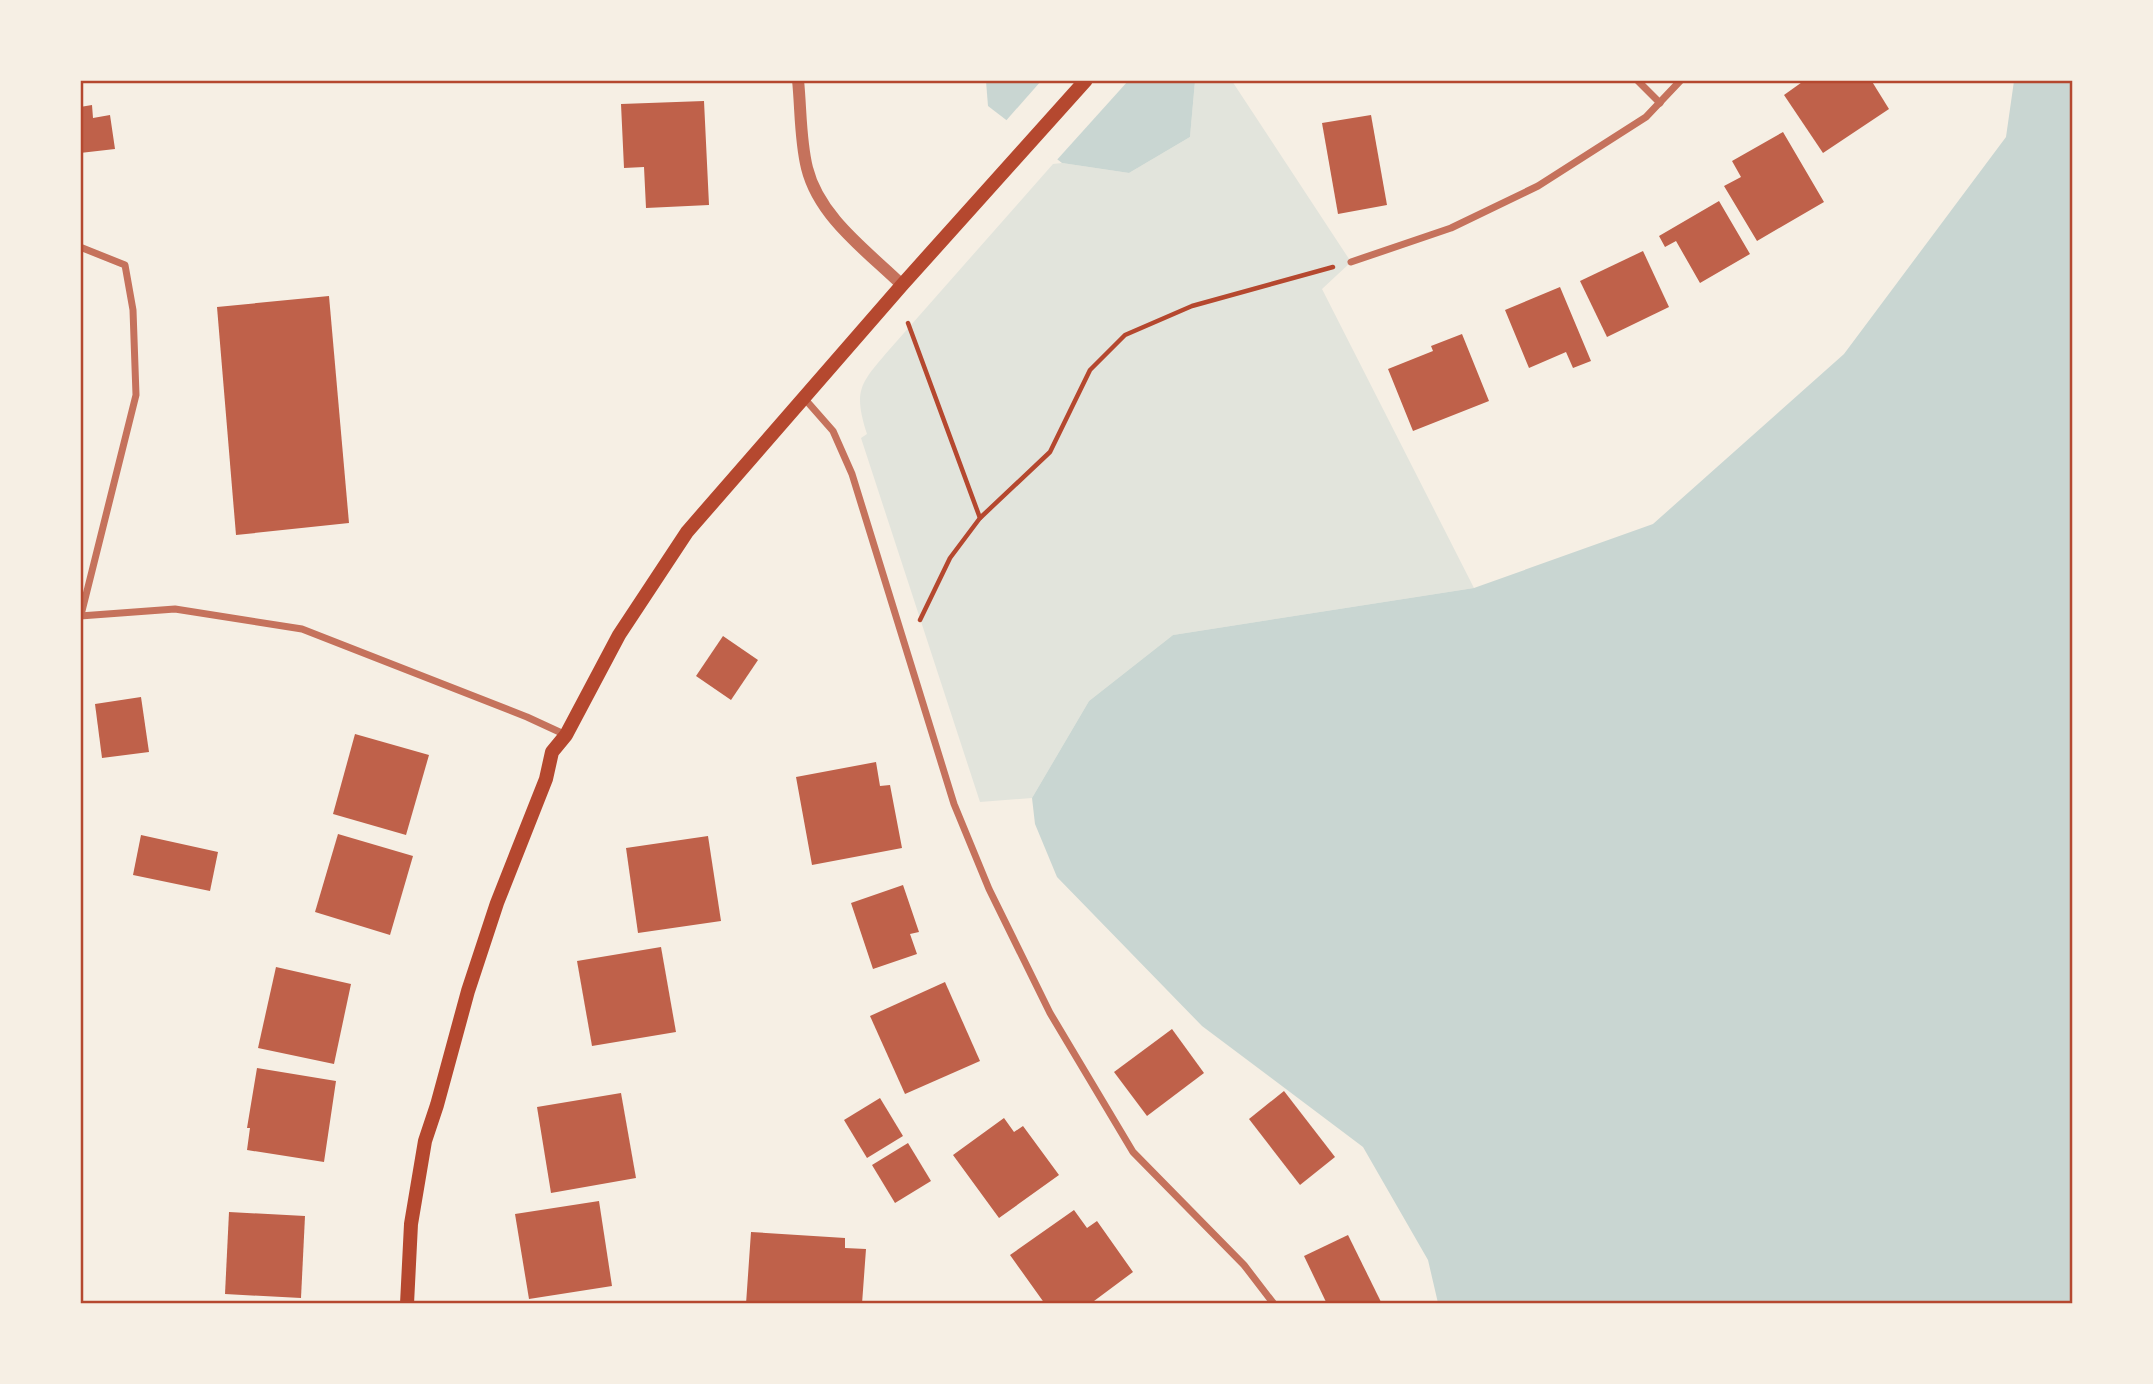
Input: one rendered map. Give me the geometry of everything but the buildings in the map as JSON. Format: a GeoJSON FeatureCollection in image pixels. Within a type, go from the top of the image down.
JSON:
{"type":"FeatureCollection","features":[{"type":"Feature","properties":{"kind":"main road"},"geometry":{"type":"LineString","coordinates":[[407,1304],[411,1224],[425,1141],[468,991],[497,903],[546,779],[552,752],[566,735],[619,635],[687,532],[902,285],[1086,80]]}},
{"type":"Feature","properties":{"kind":"street"},"geometry":{"type":"LineString","coordinates":[[798,80],[806,166],[816,192],[835,220],[902,285]]}},
{"type":"Feature","properties":{"kind":"street"},"geometry":{"type":"LineString","coordinates":[[1637,80],[1660,103]]}},
{"type":"Feature","properties":{"kind":"street"},"geometry":{"type":"LineString","coordinates":[[1351,262],[1451,228],[1538,186],[1646,117],[1681,80]]}},
{"type":"Feature","properties":{"kind":"street"},"geometry":{"type":"LineString","coordinates":[[80,247],[125,265],[134,310],[136,396],[81,616],[176,609],[302,629],[527,717],[566,735]]}},
{"type":"Feature","properties":{"kind":"street"},"geometry":{"type":"LineString","coordinates":[[804,398],[821,415],[839,443],[852,474],[954,804],[989,889],[1049,1013],[1133,1152],[1244,1265],[1274,1304]]}},
{"type":"Feature","properties":{"kind":"path"},"geometry":{"type":"LineString","coordinates":[[907,648],[950,558],[979,518],[1050,452],[1090,370],[1125,335],[1192,306],[1351,262]]}},
{"type":"Feature","properties":{"kind":"path"},"geometry":{"type":"LineString","coordinates":[[908,323],[979,518]]}},
{"type":"Feature","properties":{"kind":"shaded area"},"geometry":{"type":"Polygon","coordinates":[[[986,81],[1195,81],[1190,137],[1129,173],[1062,163],[988,106],[986,81]]]}},
{"type":"Feature","properties":{"kind":"shaded area"},"geometry":{"type":"Polygon","coordinates":[[[1195,81],[1232,81],[1351,262],[1322,289],[1474,588],[1173,635],[1089,701],[1032,798],[980,802],[861,438],[867,434],[860,407],[862,388],[871,371],[1053,164],[1129,173],[1190,137],[1195,81]]]}},
{"type":"Feature","properties":{"kind":"shaded area"},"geometry":{"type":"Polygon","coordinates":[[[2014,81],[2072,81],[2072,1303],[1438,1303],[1428,1260],[1363,1147],[1202,1026],[1057,877],[1035,824],[1032,798],[1089,701],[1173,635],[1474,588],[1653,524],[1844,354],[2006,137],[2014,81]]]}},
{"type":"Feature","properties":{"kind":"pier"},"geometry":{"type":"Polygon","coordinates":[[[1041,81],[1128,81],[1055,162],[1004,123],[1041,81]]]}}]}
